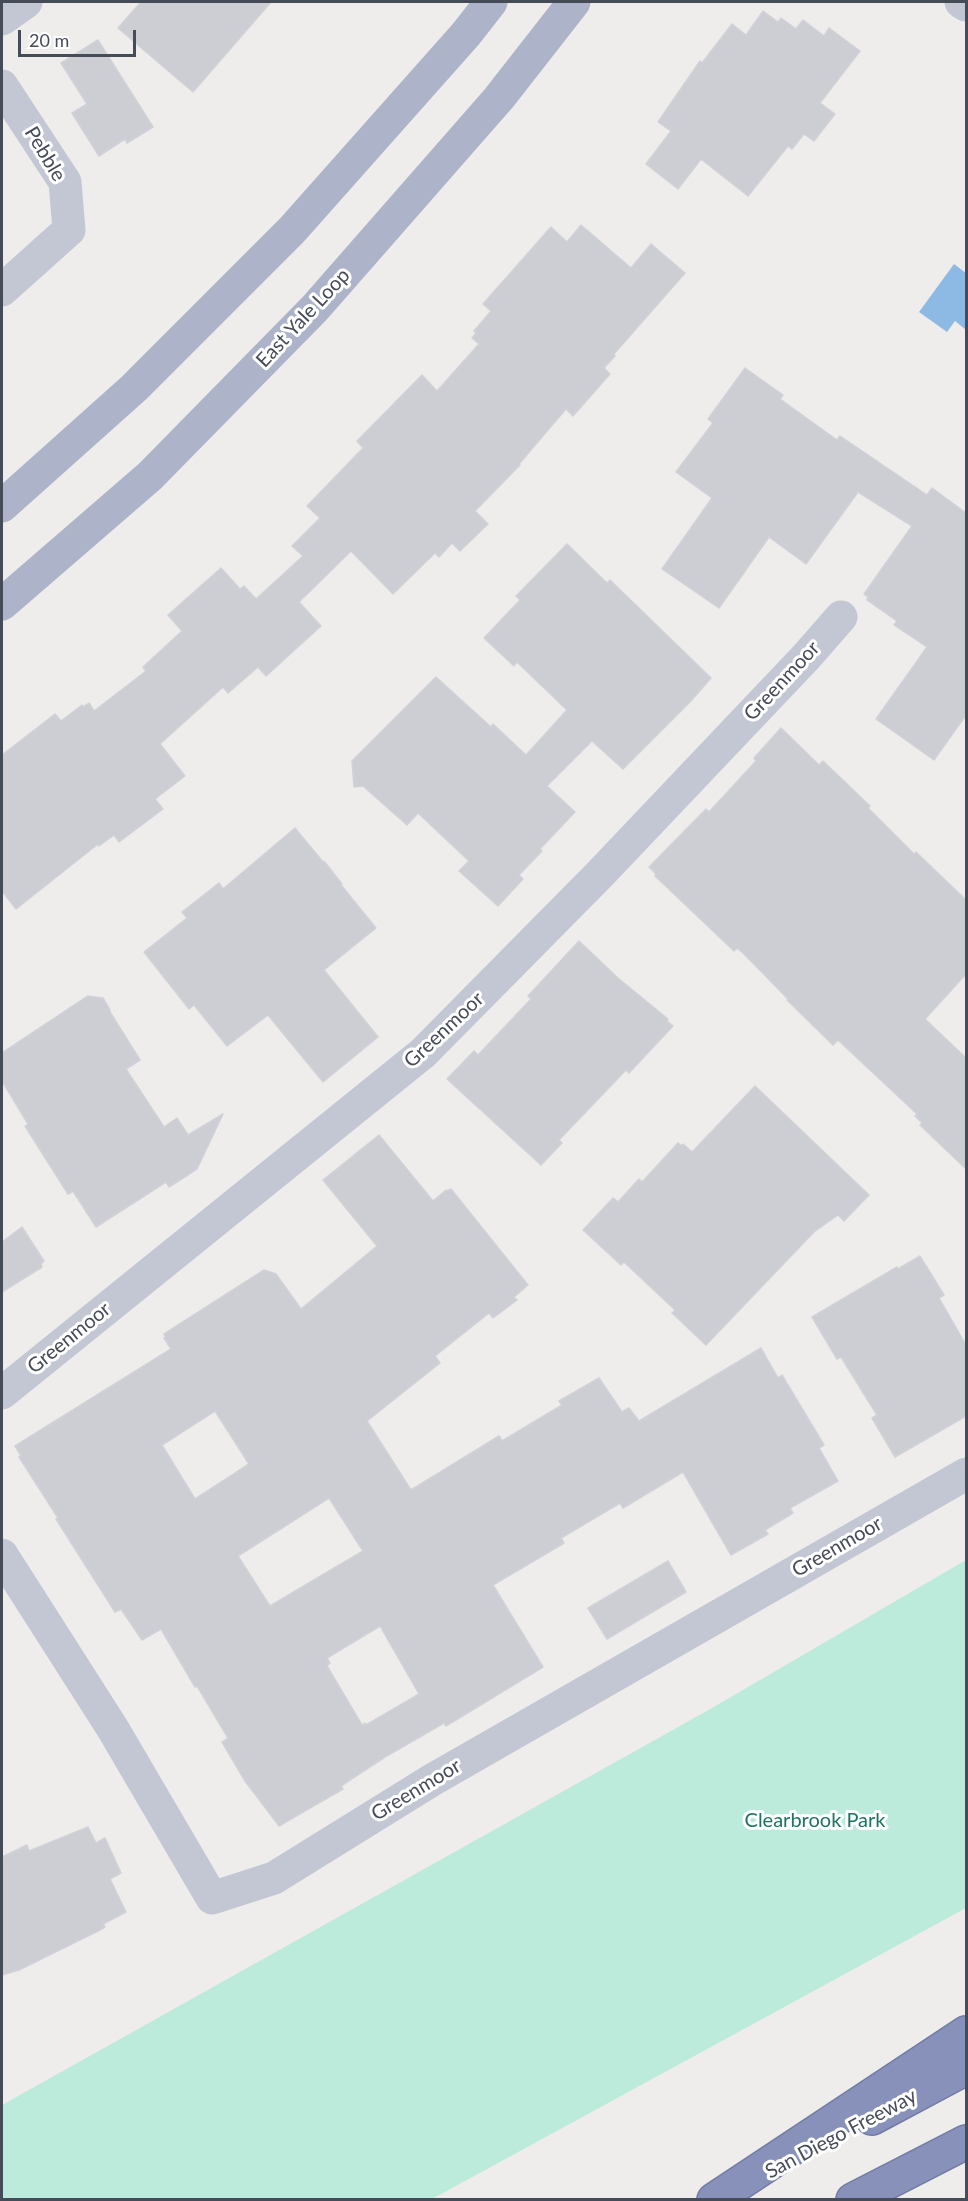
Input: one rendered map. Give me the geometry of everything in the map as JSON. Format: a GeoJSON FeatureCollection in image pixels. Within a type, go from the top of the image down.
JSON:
{"type":"FeatureCollection","features":[{"type":"Feature","properties":{"kind":"highway"},"geometry":{"type":"LineString","coordinates":[[715,2199],[966,2033]]}},
{"type":"Feature","properties":{"kind":"highway","name":"San Diego Freeway"},"geometry":{"type":"LineString","coordinates":[[715,2199],[966,2068]]}},
{"type":"Feature","properties":{"kind":"highway"},"geometry":{"type":"LineString","coordinates":[[854,2199],[966,2142]]}},
{"type":"Feature","properties":{"kind":"main road"},"geometry":{"type":"LineString","coordinates":[[2,506],[134,388],[292,230],[458,43],[491,2]]}},
{"type":"Feature","properties":{"kind":"main road","name":"East Yale Loop"},"geometry":{"type":"LineString","coordinates":[[2,604],[150,477],[315,308],[499,98],[574,2]]}},
{"type":"Feature","properties":{"kind":"street"},"geometry":{"type":"LineString","coordinates":[[2,19],[26,2]]}},
{"type":"Feature","properties":{"kind":"street"},"geometry":{"type":"LineString","coordinates":[[961,2],[966,5]]}},
{"type":"Feature","properties":{"kind":"street","name":"Pebble"},"geometry":{"type":"LineString","coordinates":[[2,86],[65,182],[69,230],[2,290]]}},
{"type":"Feature","properties":{"kind":"street","name":"Greenmoor"},"geometry":{"type":"LineString","coordinates":[[2,1393],[423,1053],[600,874],[806,657],[840,617]]}},
{"type":"Feature","properties":{"kind":"street","name":"Greenmoor"},"geometry":{"type":"LineString","coordinates":[[2,1555],[113,1729],[212,1898],[274,1878],[432,1780],[966,1474]]}},
{"type":"Feature","properties":{"kind":"green space","name":"Clearbrook Park"},"geometry":{"type":"Polygon","coordinates":[[[966,1560],[966,1908],[432,2199],[2,2199],[2,2105],[712,1708],[966,1560]]]}},
{"type":"Feature","properties":{"kind":"water"},"geometry":{"type":"Polygon","coordinates":[[[954,264],[966,273],[966,330],[955,321],[947,332],[919,312],[954,264]]]}},
{"type":"Feature","properties":{"kind":"building"},"geometry":{"type":"Polygon","coordinates":[[[141,2],[271,2],[193,92],[118,28],[141,2]]]}},
{"type":"Feature","properties":{"kind":"building"},"geometry":{"type":"Polygon","coordinates":[[[763,11],[778,22],[781,18],[796,29],[803,20],[824,36],[829,28],[860,51],[820,103],[835,114],[814,141],[804,134],[792,149],[788,146],[748,196],[701,159],[678,189],[646,164],[671,131],[658,122],[700,61],[702,63],[732,24],[746,35],[763,11]]]}},
{"type":"Feature","properties":{"kind":"building"},"geometry":{"type":"Polygon","coordinates":[[[98,40],[153,127],[127,143],[125,139],[99,156],[72,113],[87,104],[61,63],[98,40]]]}},
{"type":"Feature","properties":{"kind":"building"},"geometry":{"type":"Polygon","coordinates":[[[581,225],[631,268],[651,244],[685,273],[614,354],[615,356],[604,368],[610,374],[573,416],[566,409],[520,465],[475,511],[488,524],[460,551],[452,543],[439,557],[435,553],[393,594],[351,551],[299,602],[321,626],[266,676],[258,667],[228,693],[223,687],[160,744],[185,776],[155,799],[163,809],[119,842],[114,835],[99,846],[98,844],[16,909],[2,891],[2,755],[55,714],[61,721],[82,705],[83,707],[89,703],[94,711],[146,671],[143,667],[182,631],[168,615],[221,568],[240,589],[244,586],[256,599],[303,556],[292,546],[320,518],[307,506],[363,448],[357,441],[422,375],[437,391],[479,344],[472,338],[476,333],[474,331],[491,311],[483,304],[551,227],[567,242],[581,225]]]}},
{"type":"Feature","properties":{"kind":"building"},"geometry":{"type":"Polygon","coordinates":[[[745,368],[783,395],[780,399],[837,440],[840,436],[927,495],[932,488],[966,513],[966,715],[934,760],[876,719],[927,647],[894,625],[897,621],[867,600],[868,597],[864,594],[912,526],[858,492],[806,564],[769,537],[719,608],[662,569],[712,498],[676,472],[713,423],[708,419],[745,368]]]}},
{"type":"Feature","properties":{"kind":"building"},"geometry":{"type":"Polygon","coordinates":[[[567,544],[607,583],[610,580],[711,678],[623,769],[592,741],[547,786],[575,812],[540,849],[542,851],[519,875],[523,879],[498,906],[459,871],[469,861],[418,813],[407,825],[363,786],[354,787],[352,761],[436,677],[491,727],[493,724],[526,755],[567,710],[517,662],[514,666],[484,638],[520,600],[516,596],[567,544]]]}},
{"type":"Feature","properties":{"kind":"building"},"geometry":{"type":"Polygon","coordinates":[[[781,728],[819,765],[823,761],[870,806],[868,808],[914,854],[916,852],[966,900],[966,974],[925,1019],[966,1058],[966,1169],[920,1125],[922,1123],[915,1116],[917,1114],[838,1040],[833,1045],[743,953],[737,948],[734,951],[655,876],[656,874],[649,867],[706,809],[709,812],[756,761],[754,758],[781,728]]]}},
{"type":"Feature","properties":{"kind":"building"},"geometry":{"type":"Polygon","coordinates":[[[295,828],[376,928],[324,970],[378,1037],[323,1082],[268,1015],[227,1046],[194,1005],[189,1009],[144,952],[187,918],[182,912],[219,883],[223,889],[295,828]]]}},
{"type":"Feature","properties":{"kind":"building"},"geometry":{"type":"Polygon","coordinates":[[[579,941],[618,978],[668,1019],[667,1021],[673,1026],[629,1073],[626,1070],[559,1140],[562,1143],[541,1165],[447,1079],[474,1051],[478,1055],[531,999],[528,996],[579,941]]]}},
{"type":"Feature","properties":{"kind":"building"},"geometry":{"type":"Polygon","coordinates":[[[88,996],[103,998],[140,1060],[126,1069],[164,1127],[177,1118],[188,1135],[223,1114],[197,1169],[169,1187],[166,1182],[96,1227],[73,1191],[68,1194],[25,1126],[28,1124],[2,1081],[2,1053],[88,996]]]}},
{"type":"Feature","properties":{"kind":"building"},"geometry":{"type":"Polygon","coordinates":[[[755,1086],[869,1195],[844,1221],[838,1215],[814,1232],[706,1345],[672,1313],[675,1310],[624,1262],[621,1265],[583,1230],[613,1198],[618,1202],[639,1179],[642,1182],[678,1143],[682,1146],[683,1144],[692,1152],[755,1086]]]}},
{"type":"Feature","properties":{"kind":"building"},"geometry":{"type":"Polygon","coordinates":[[[379,1135],[433,1201],[446,1190],[451,1189],[528,1285],[514,1297],[517,1300],[493,1318],[489,1313],[435,1356],[440,1363],[367,1421],[411,1490],[499,1436],[502,1441],[562,1405],[559,1401],[599,1378],[622,1412],[629,1408],[639,1421],[761,1348],[778,1378],[782,1375],[824,1445],[819,1448],[838,1481],[790,1508],[793,1513],[765,1530],[768,1534],[731,1555],[683,1472],[623,1508],[620,1503],[561,1538],[564,1543],[493,1585],[543,1667],[446,1726],[444,1723],[385,1757],[341,1786],[343,1789],[279,1826],[245,1781],[222,1742],[228,1738],[161,1629],[142,1640],[121,1609],[115,1612],[56,1519],[58,1518],[19,1457],[21,1456],[15,1446],[171,1349],[164,1334],[264,1270],[276,1274],[301,1309],[377,1246],[323,1180],[379,1135]],[[215,1411],[162,1445],[195,1499],[249,1464],[215,1411]],[[329,1498],[238,1556],[270,1606],[363,1551],[329,1498]],[[380,1626],[327,1658],[330,1663],[327,1666],[362,1725],[365,1723],[366,1725],[419,1694],[380,1626]]]}},
{"type":"Feature","properties":{"kind":"building"},"geometry":{"type":"Polygon","coordinates":[[[22,1227],[44,1261],[41,1264],[42,1267],[2,1292],[2,1242],[22,1227]]]}},
{"type":"Feature","properties":{"kind":"building"},"geometry":{"type":"Polygon","coordinates":[[[920,1256],[944,1295],[939,1298],[966,1345],[966,1416],[895,1457],[872,1418],[877,1415],[841,1357],[837,1359],[812,1317],[920,1256]]]}},
{"type":"Feature","properties":{"kind":"building"},"geometry":{"type":"Polygon","coordinates":[[[668,1561],[686,1592],[607,1639],[588,1608],[668,1561]]]}},
{"type":"Feature","properties":{"kind":"building"},"geometry":{"type":"Polygon","coordinates":[[[88,1827],[96,1843],[105,1838],[121,1873],[110,1879],[126,1912],[103,1924],[105,1927],[98,1931],[19,1970],[2,1975],[2,1857],[27,1845],[29,1851],[88,1827]]]}}]}
